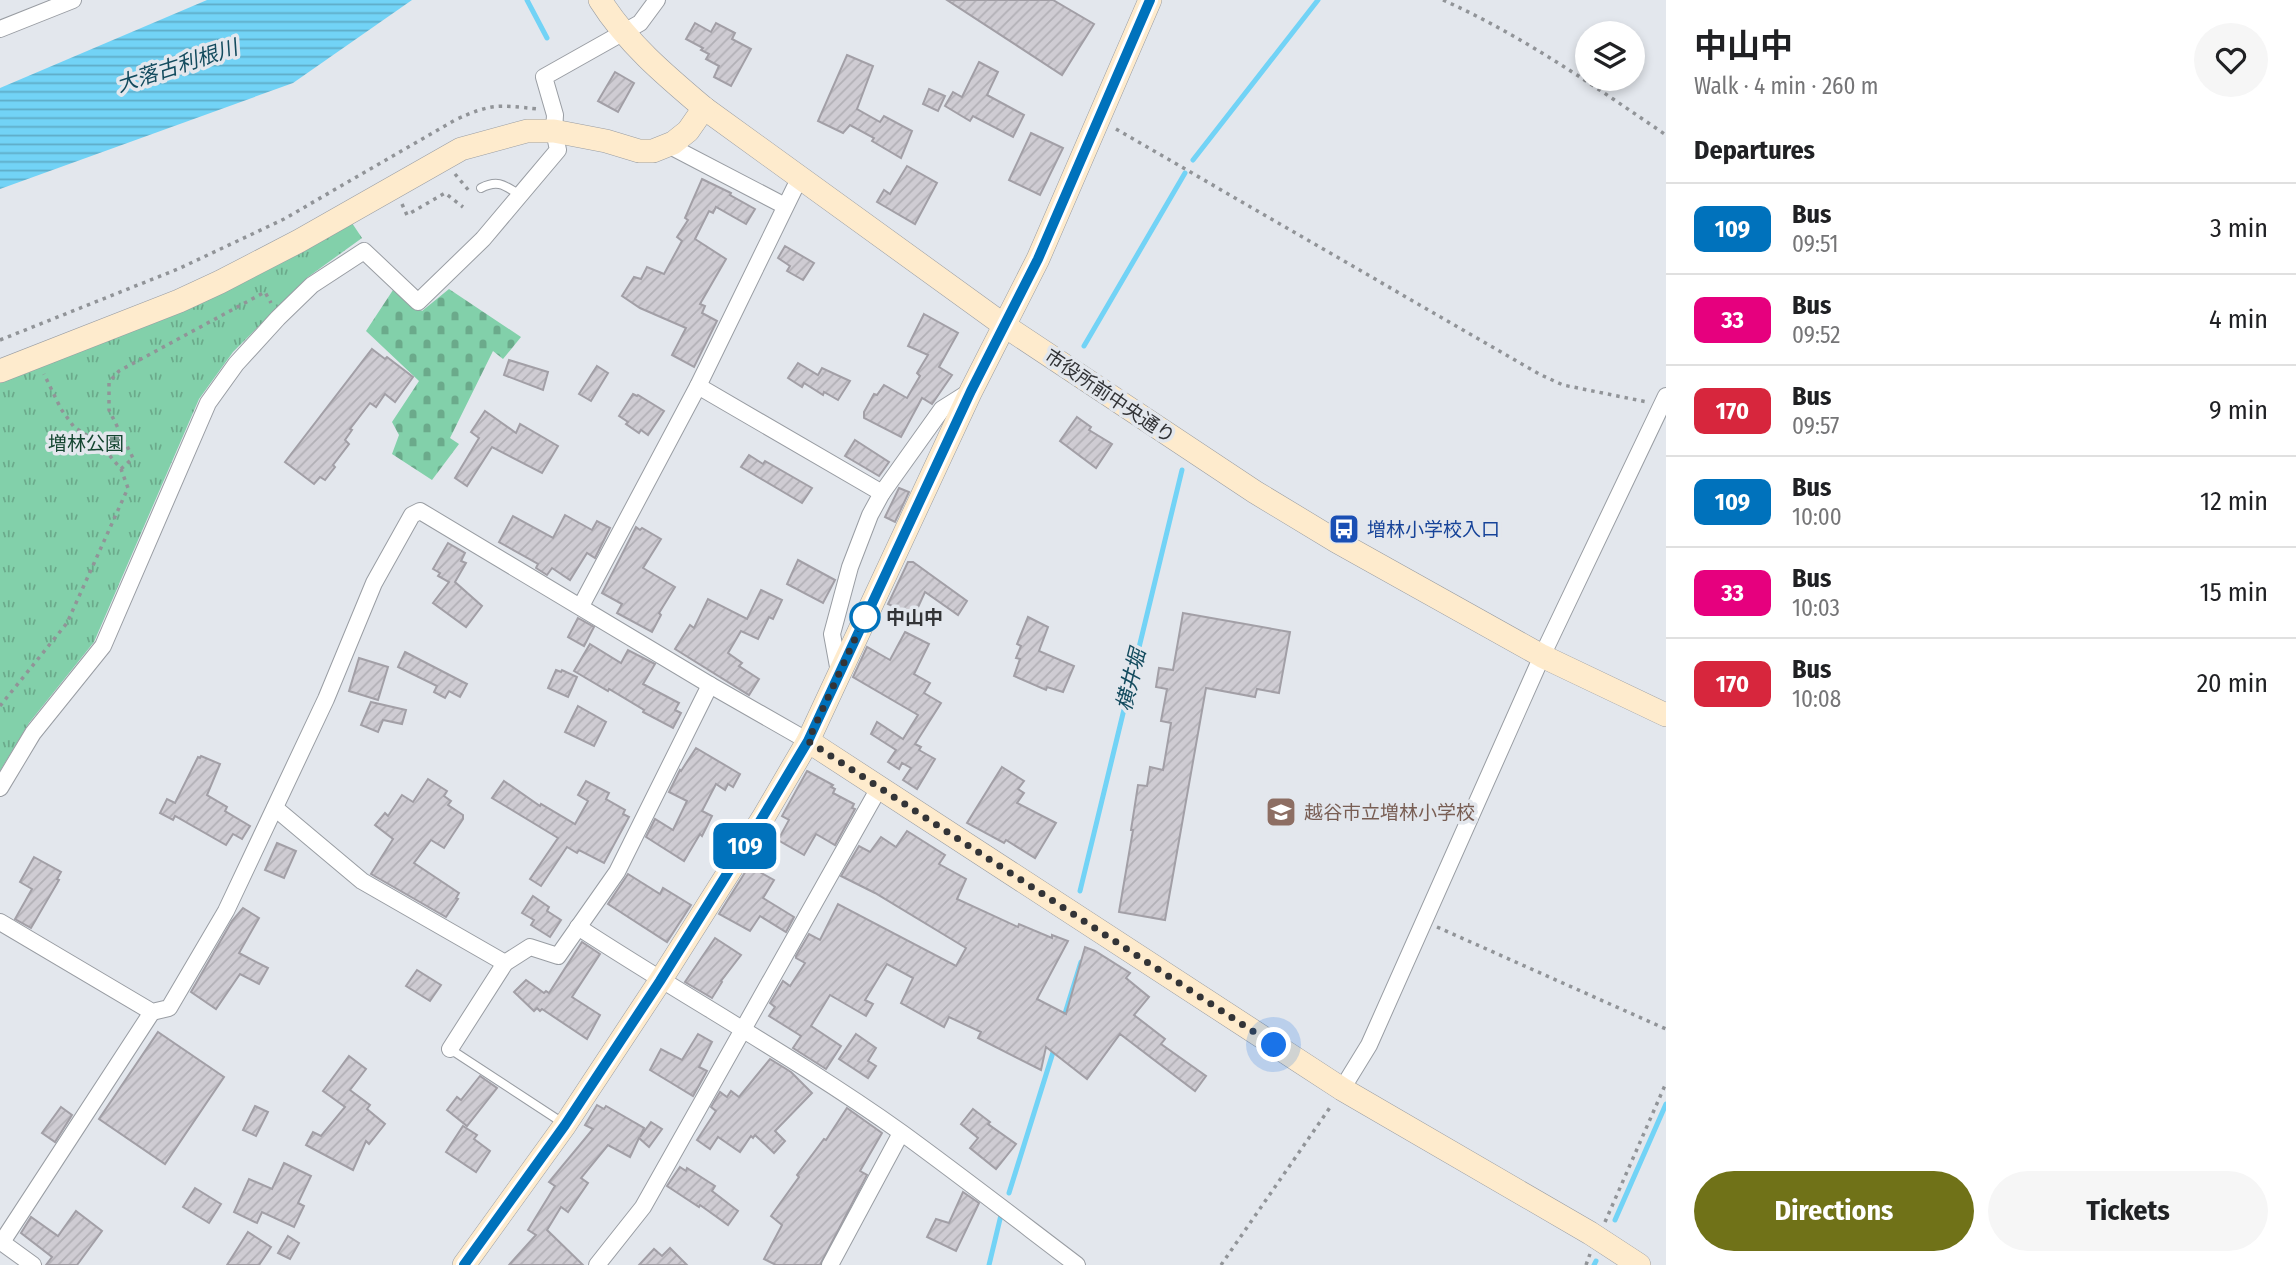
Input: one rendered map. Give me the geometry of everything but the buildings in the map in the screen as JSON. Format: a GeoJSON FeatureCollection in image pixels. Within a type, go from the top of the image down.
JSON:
{"type":"FeatureCollection","features":[{"type":"Feature","properties":{"kind":"street"},"geometry":{"type":"LineString","coordinates":[[0,29],[73,0]]}},
{"type":"Feature","properties":{"kind":"street"},"geometry":{"type":"LineString","coordinates":[[0,788],[33,733],[103,646],[208,403],[236,364],[312,285],[364,251],[418,302],[483,239],[558,150],[544,77],[640,23],[657,0]]}},
{"type":"Feature","properties":{"kind":"street"},"geometry":{"type":"LineString","coordinates":[[464,1265],[565,1125],[660,981],[808,741],[971,391],[1038,259],[1150,0]]}},
{"type":"Feature","properties":{"kind":"street","name":"市役所前中央通り"},"geometry":{"type":"LineString","coordinates":[[602,3],[622,33],[658,69],[704,108],[1005,326],[1255,492],[1336,541],[1542,656],[1666,715]]}},
{"type":"Feature","properties":{"kind":"street"},"geometry":{"type":"LineString","coordinates":[[0,371],[179,301],[219,282],[299,241],[461,149],[554,123],[639,151],[653,151],[668,145],[688,131],[704,108]]}},
{"type":"Feature","properties":{"kind":"street"},"geometry":{"type":"LineString","coordinates":[[668,145],[785,206]]}},
{"type":"Feature","properties":{"kind":"street"},"geometry":{"type":"LineString","coordinates":[[581,606],[698,386],[799,179]]}},
{"type":"Feature","properties":{"kind":"street"},"geometry":{"type":"LineString","coordinates":[[698,386],[882,493]]}},
{"type":"Feature","properties":{"kind":"street"},"geometry":{"type":"LineString","coordinates":[[839,672],[832,634],[850,567],[870,515],[882,493],[942,409],[971,391]]}},
{"type":"Feature","properties":{"kind":"street"},"geometry":{"type":"LineString","coordinates":[[1342,1089],[1369,1045],[1542,656],[1664,401]]}},
{"type":"Feature","properties":{"kind":"street"},"geometry":{"type":"LineString","coordinates":[[0,922],[152,1012],[169,1008],[226,911],[326,699],[374,583],[412,515],[420,511],[808,741],[1342,1089],[1598,1238],[1639,1265]]}},
{"type":"Feature","properties":{"kind":"street"},"geometry":{"type":"LineString","coordinates":[[450,1049],[505,963],[530,947],[558,956],[578,928],[617,872],[710,685]]}},
{"type":"Feature","properties":{"kind":"street"},"geometry":{"type":"LineString","coordinates":[[597,1265],[643,1208],[879,788]]}},
{"type":"Feature","properties":{"kind":"street"},"geometry":{"type":"LineString","coordinates":[[275,808],[362,881],[505,963]]}},
{"type":"Feature","properties":{"kind":"street"},"geometry":{"type":"LineString","coordinates":[[578,928],[660,981],[745,1030],[901,1133],[1077,1265]]}},
{"type":"Feature","properties":{"kind":"street"},"geometry":{"type":"LineString","coordinates":[[33,1265],[1,1242],[83,1121],[152,1012]]}},
{"type":"Feature","properties":{"kind":"street"},"geometry":{"type":"LineString","coordinates":[[830,1265],[901,1133]]}},
{"type":"Feature","properties":{"kind":"lane"},"geometry":{"type":"LineString","coordinates":[[481,188],[492,183],[503,184],[520,194]]}},
{"type":"Feature","properties":{"kind":"lane"},"geometry":{"type":"LineString","coordinates":[[450,1049],[565,1125]]}},
{"type":"Feature","properties":{"kind":"path"},"geometry":{"type":"LineString","coordinates":[[1443,0],[1480,17],[1565,66],[1666,135]]}},
{"type":"Feature","properties":{"kind":"path"},"geometry":{"type":"LineString","coordinates":[[0,340],[177,269],[284,219],[454,120],[480,108],[505,105],[542,109],[554,123]]}},
{"type":"Feature","properties":{"kind":"path"},"geometry":{"type":"LineString","coordinates":[[1099,119],[1539,374],[1563,385],[1664,401]]}},
{"type":"Feature","properties":{"kind":"path"},"geometry":{"type":"LineString","coordinates":[[446,157],[473,197]]}},
{"type":"Feature","properties":{"kind":"path"},"geometry":{"type":"LineString","coordinates":[[400,201],[407,215],[445,193],[463,207]]}},
{"type":"Feature","properties":{"kind":"path"},"geometry":{"type":"LineString","coordinates":[[121,469],[133,458],[109,410],[109,382],[119,371],[265,292],[278,318]]}},
{"type":"Feature","properties":{"kind":"path"},"geometry":{"type":"LineString","coordinates":[[0,706],[67,623],[128,488],[121,469],[99,443],[74,428],[61,409],[36,357]]}},
{"type":"Feature","properties":{"kind":"path"},"geometry":{"type":"LineString","coordinates":[[1426,922],[1666,1029]]}},
{"type":"Feature","properties":{"kind":"path"},"geometry":{"type":"LineString","coordinates":[[1586,1265],[1666,1083]]}},
{"type":"Feature","properties":{"kind":"path"},"geometry":{"type":"LineString","coordinates":[[1221,1265],[1342,1089]]}},
{"type":"Feature","properties":{"kind":"green space","name":"増林公園"},"geometry":{"type":"Polygon","coordinates":[[[352,223],[362,238],[308,277],[233,352],[199,399],[94,642],[29,723],[0,771],[0,382],[352,223]]]}},
{"type":"Feature","properties":{"kind":"green space"},"geometry":{"type":"Polygon","coordinates":[[[449,289],[521,337],[503,359],[493,351],[450,438],[459,444],[432,480],[392,454],[399,435],[392,422],[419,381],[366,331],[393,290],[422,311],[449,289]]]}},
{"type":"Feature","properties":{"kind":"water","name":"大落古利根川"},"geometry":{"type":"Polygon","coordinates":[[[207,0],[412,0],[293,83],[0,189],[0,88],[207,0]]]}},
{"type":"Feature","properties":{"kind":"waterway"},"geometry":{"type":"LineString","coordinates":[[527,0],[547,38]]}},
{"type":"Feature","properties":{"kind":"waterway"},"geometry":{"type":"LineString","coordinates":[[1193,160],[1318,0]]}},
{"type":"Feature","properties":{"kind":"waterway"},"geometry":{"type":"LineString","coordinates":[[1084,346],[1185,173]]}},
{"type":"Feature","properties":{"kind":"waterway","name":"横井堀"},"geometry":{"type":"LineString","coordinates":[[1080,891],[1182,470]]}},
{"type":"Feature","properties":{"kind":"waterway","name":"横井堀"},"geometry":{"type":"LineString","coordinates":[[1063,1020],[1081,962]]}},
{"type":"Feature","properties":{"kind":"waterway","name":"横井堀"},"geometry":{"type":"LineString","coordinates":[[1009,1193],[1055,1046]]}},
{"type":"Feature","properties":{"kind":"waterway"},"geometry":{"type":"LineString","coordinates":[[1615,1220],[1666,1104]]}},
{"type":"Feature","properties":{"kind":"waterway","name":"横井堀"},"geometry":{"type":"LineString","coordinates":[[989,1265],[1001,1215]]}},
{"type":"Feature","properties":{"kind":"waterway"},"geometry":{"type":"LineString","coordinates":[[1594,1265],[1596,1261]]}},
{"type":"Feature","properties":{"kind":"bus line","name":"109"},"geometry":{"type":"LineString","coordinates":[[464,1265],[565,1125],[660,981],[808,741],[971,391],[1038,259],[1150,0]]}},
{"type":"Feature","properties":{"kind":"place","name":"増林小学校入口"},"geometry":{"type":"Point","coordinates":[1344,529]}},
{"type":"Feature","properties":{"kind":"place","name":"中山中"},"geometry":{"type":"Point","coordinates":[865,617]}},
{"type":"Feature","properties":{"kind":"place","name":"越谷市立増林小学校"},"geometry":{"type":"Point","coordinates":[1281,812]}},
{"type":"Feature","properties":{"kind":"route"},"geometry":{"type":"LineString","coordinates":[[865,617],[808,741],[1274,1045]]}}]}
